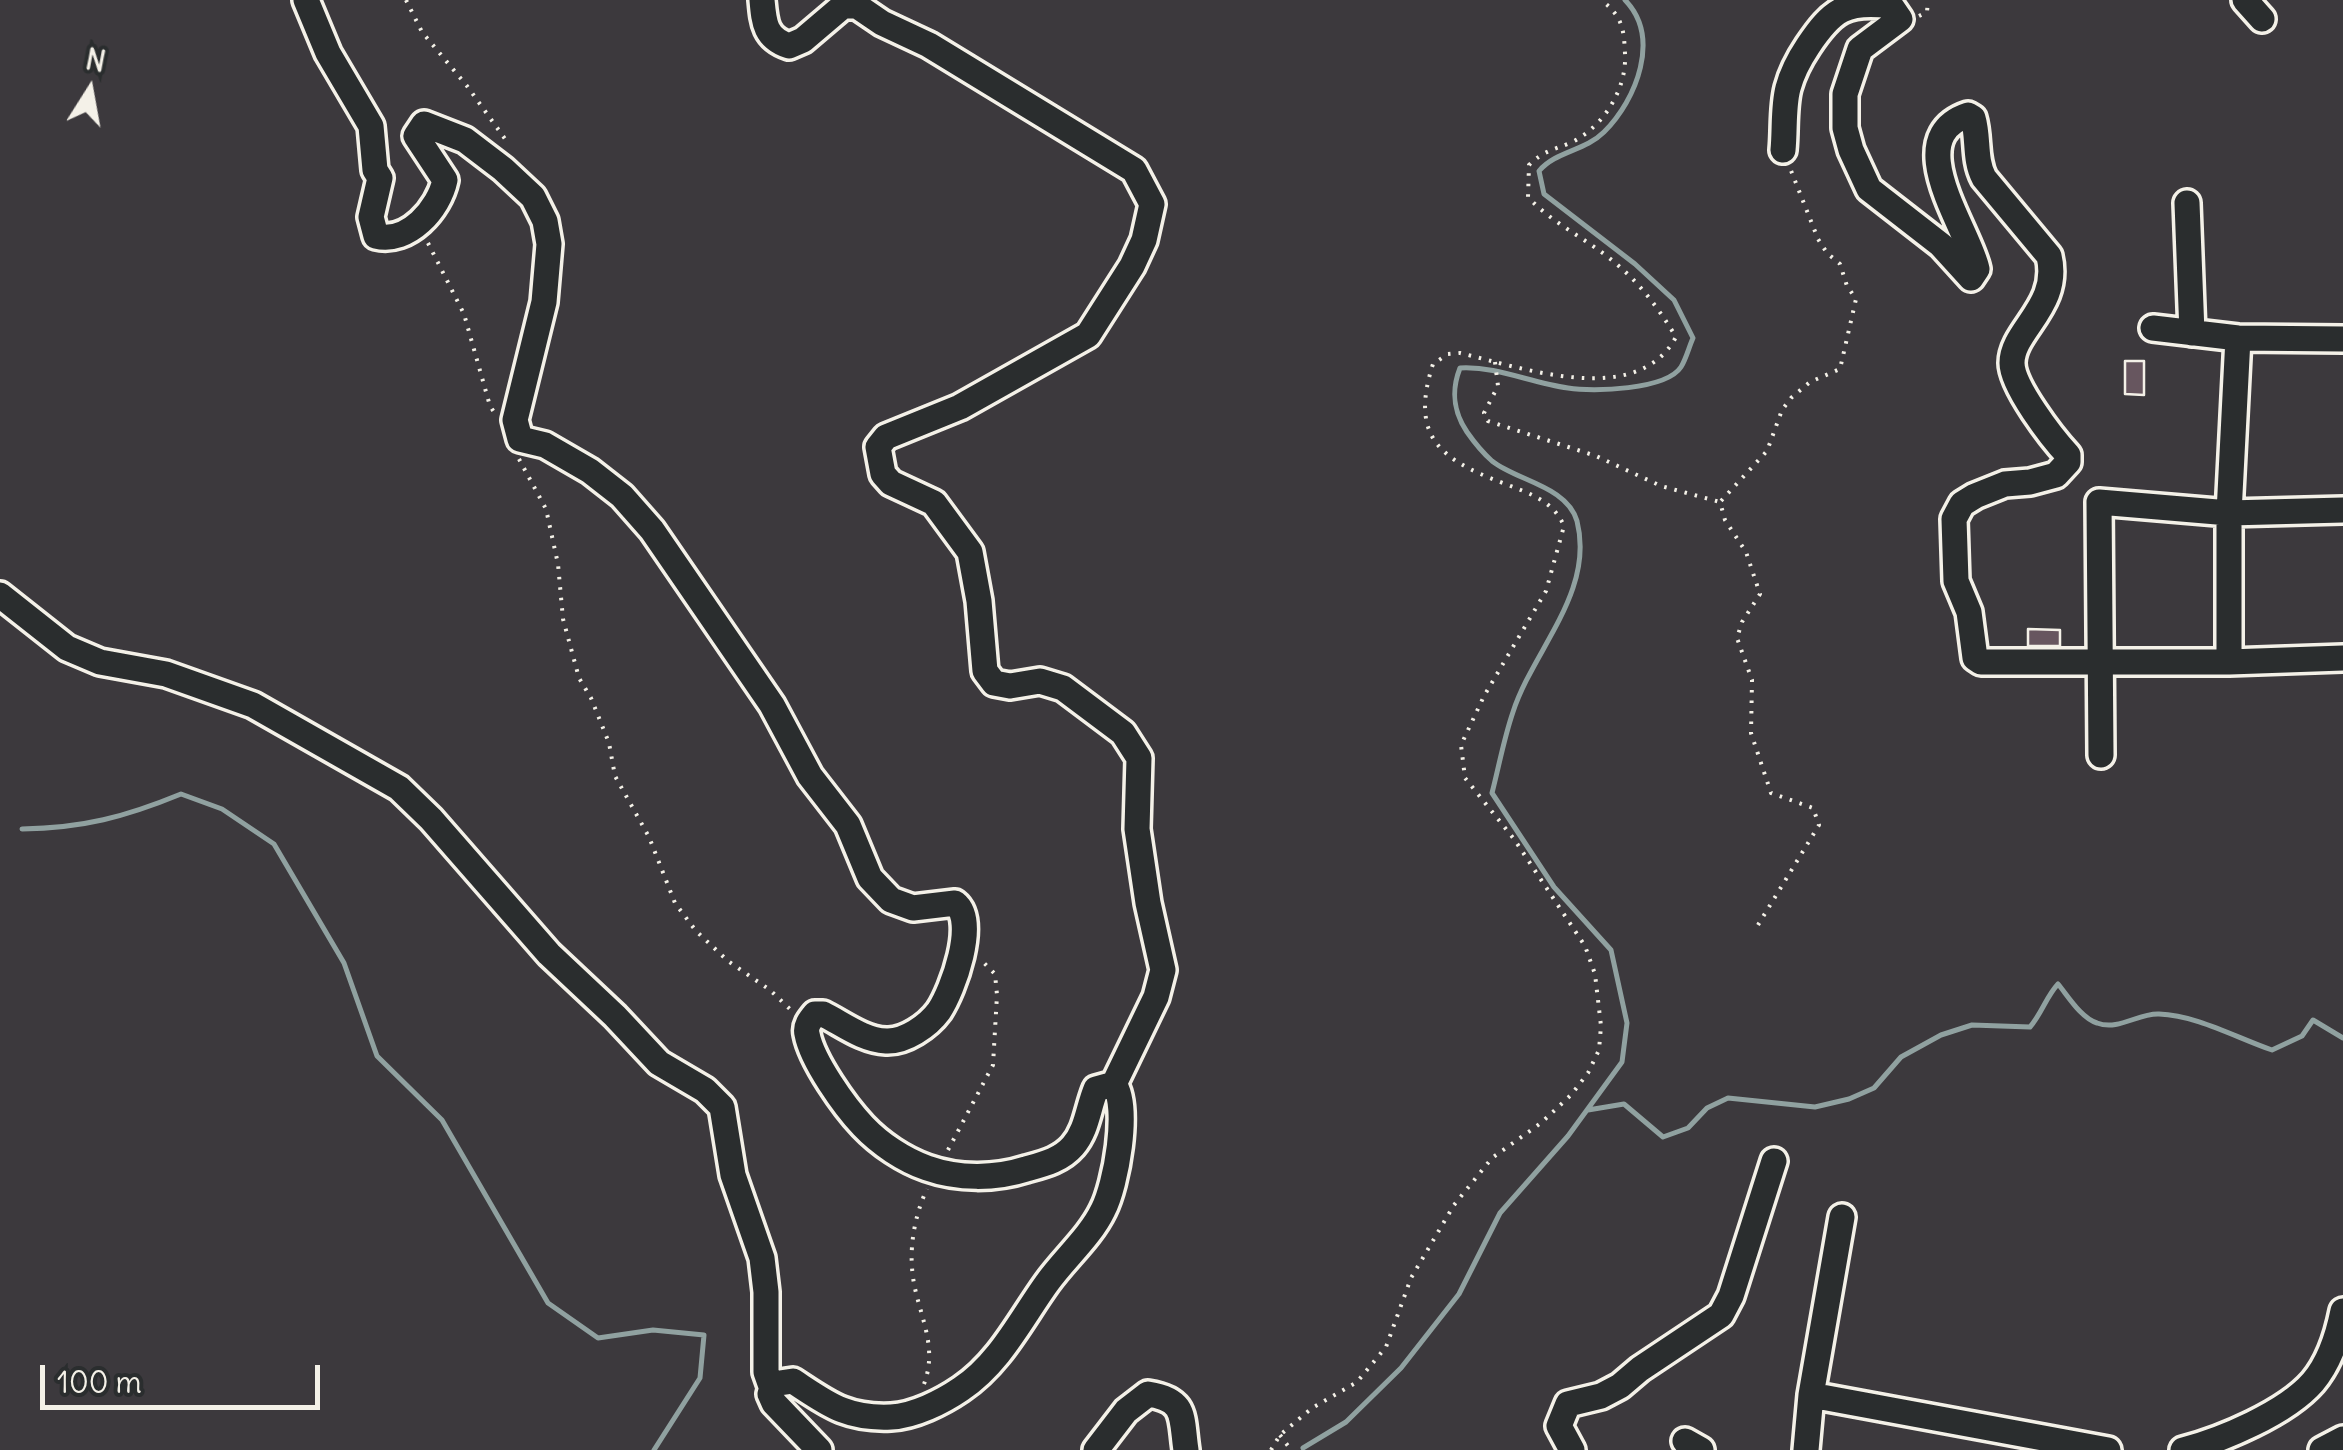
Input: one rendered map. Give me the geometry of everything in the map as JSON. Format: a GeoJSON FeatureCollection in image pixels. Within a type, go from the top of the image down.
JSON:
{"type":"FeatureCollection","features":[{"type":"Feature","properties":{"kind":"street"},"geometry":{"type":"LineString","coordinates":[[306,0],[328,53],[370,126],[375,170],[380,178],[371,228],[376,236],[385,238],[419,224],[440,196],[445,180],[416,136],[424,124],[465,140],[503,169],[533,197],[545,220],[549,244],[544,302],[514,420],[519,448],[545,445],[590,471],[622,496],[652,530],[772,705],[810,776],[848,825],[870,878],[891,900],[913,908],[955,903],[962,908],[966,919],[961,956],[937,1014],[901,1040],[888,1041],[865,1037],[815,1014],[808,1022],[806,1034],[822,1068],[863,1126],[900,1155],[926,1168],[962,1176],[1014,1173],[1064,1156],[1077,1142],[1096,1089],[1114,1084],[1156,997],[1163,970],[1137,829],[1139,758],[1123,733],[1063,688],[1040,681],[1010,686],[994,683],[985,672],[970,552],[934,504],[892,484],[883,474],[878,447],[886,437],[960,408],[1088,334],[1132,266],[1144,240],[1152,204],[1134,170],[929,45],[882,23],[857,6],[843,6],[803,40],[789,46],[775,42],[765,27],[762,0]]}},
{"type":"Feature","properties":{"kind":"street"},"geometry":{"type":"LineString","coordinates":[[1783,150],[1788,88],[1800,58],[1827,17],[1862,2],[1891,6],[1900,19],[1860,50],[1844,94],[1845,128],[1862,178],[1887,205],[1941,245],[1970,278],[1977,269],[1974,256],[1953,217],[1937,160],[1946,131],[1956,120],[1968,115],[1974,118],[1978,167],[1984,178],[2050,256],[2053,270],[2043,304],[2011,359],[2014,380],[2068,456],[2068,462],[2056,475],[2006,484],[1975,496],[1962,504],[1954,519],[1956,581],[1969,612],[1972,654],[1981,662],[2343,658]]}},
{"type":"Feature","properties":{"kind":"street"},"geometry":{"type":"LineString","coordinates":[[2187,204],[2192,333]]}},
{"type":"Feature","properties":{"kind":"street"},"geometry":{"type":"LineString","coordinates":[[2154,328],[2238,338],[2343,340]]}},
{"type":"Feature","properties":{"kind":"street"},"geometry":{"type":"LineString","coordinates":[[2229,662],[2229,513],[2238,338]]}},
{"type":"Feature","properties":{"kind":"street"},"geometry":{"type":"LineString","coordinates":[[2101,755],[2099,502],[2229,513],[2343,510]]}},
{"type":"Feature","properties":{"kind":"street"},"geometry":{"type":"LineString","coordinates":[[0,595],[68,648],[100,662],[166,674],[253,705],[399,788],[431,818],[549,954],[659,1064],[706,1090],[722,1107],[732,1175],[762,1258],[766,1372],[774,1403],[819,1450]]}},
{"type":"Feature","properties":{"kind":"street"},"geometry":{"type":"LineString","coordinates":[[772,1389],[778,1382],[794,1381],[831,1407],[864,1416],[892,1417],[962,1389],[988,1366],[1048,1281],[1094,1225],[1110,1196],[1122,1101],[1114,1084]]}},
{"type":"Feature","properties":{"kind":"street"},"geometry":{"type":"LineString","coordinates":[[1572,1450],[1559,1426],[1568,1404],[1601,1396],[1620,1386],[1721,1316],[1774,1161]]}},
{"type":"Feature","properties":{"kind":"street"},"geometry":{"type":"LineString","coordinates":[[1806,1450],[1842,1216]]}},
{"type":"Feature","properties":{"kind":"street"},"geometry":{"type":"LineString","coordinates":[[2183,1450],[2219,1446],[2311,1384],[2328,1360],[2343,1310]]}},
{"type":"Feature","properties":{"kind":"street"},"geometry":{"type":"LineString","coordinates":[[1096,1450],[1126,1411],[1148,1394],[1163,1396],[1178,1406],[1186,1450]]}},
{"type":"Feature","properties":{"kind":"street"},"geometry":{"type":"LineString","coordinates":[[1812,1396],[2108,1450]]}},
{"type":"Feature","properties":{"kind":"street"},"geometry":{"type":"LineString","coordinates":[[2322,1450],[2343,1439]]}},
{"type":"Feature","properties":{"kind":"path"},"geometry":{"type":"LineString","coordinates":[[406,0],[422,32],[515,152]]}},
{"type":"Feature","properties":{"kind":"path"},"geometry":{"type":"LineString","coordinates":[[1271,1450],[1280,1435],[1312,1408],[1357,1382],[1386,1347],[1411,1278],[1454,1205],[1492,1158],[1542,1123],[1571,1095],[1599,1050],[1595,974],[1585,946],[1514,839],[1465,778],[1461,745],[1484,696],[1546,591],[1564,526],[1549,504],[1456,460],[1434,442],[1423,404],[1433,364],[1448,354],[1460,353],[1571,377],[1627,376],[1666,355],[1676,337],[1653,299],[1604,254],[1528,198],[1530,165],[1542,152],[1572,142],[1603,117],[1619,88],[1626,63],[1624,32],[1621,18],[1601,0]]}},
{"type":"Feature","properties":{"kind":"path"},"geometry":{"type":"LineString","coordinates":[[1720,502],[1766,451],[1782,410],[1792,398],[1810,382],[1840,369],[1855,312],[1856,299],[1840,264],[1818,238],[1783,150]]}},
{"type":"Feature","properties":{"kind":"path"},"geometry":{"type":"LineString","coordinates":[[419,224],[464,314],[490,406],[519,448],[546,510],[558,564],[563,619],[579,678],[592,698],[609,743],[615,776],[649,838],[676,903],[696,931],[728,961],[808,1022]]}},
{"type":"Feature","properties":{"kind":"path"},"geometry":{"type":"LineString","coordinates":[[1495,362],[1498,386],[1484,413],[1488,421],[1596,456],[1662,486],[1720,502]]}},
{"type":"Feature","properties":{"kind":"path"},"geometry":{"type":"LineString","coordinates":[[1720,502],[1725,520],[1746,552],[1760,594],[1737,638],[1752,680],[1751,733],[1764,778],[1771,793],[1813,808],[1819,825],[1758,925]]}},
{"type":"Feature","properties":{"kind":"path"},"geometry":{"type":"LineString","coordinates":[[1280,1435],[1292,1450]]}},
{"type":"Feature","properties":{"kind":"building"},"geometry":{"type":"Polygon","coordinates":[[[2125,361],[2144,361],[2144,395],[2125,394],[2125,361]]]}},
{"type":"Feature","properties":{"kind":"building"},"geometry":{"type":"Polygon","coordinates":[[[2028,629],[2060,630],[2060,646],[2028,646],[2028,629]]]}},
{"type":"Feature","properties":{"kind":"waterway"},"geometry":{"type":"LineString","coordinates":[[1303,1448],[1346,1422],[1401,1368],[1459,1294],[1500,1213],[1568,1136],[1622,1062],[1627,1023],[1611,950],[1554,887],[1492,793],[1522,689],[1570,596],[1580,547],[1577,521],[1563,500],[1502,468],[1485,454],[1462,424],[1456,409],[1455,385],[1460,368],[1594,390],[1661,381],[1681,367],[1693,338],[1674,300],[1635,264],[1544,194],[1539,171],[1604,132],[1626,103],[1635,85],[1643,49],[1636,15],[1625,0]]}},
{"type":"Feature","properties":{"kind":"waterway"},"geometry":{"type":"LineString","coordinates":[[22,829],[103,820],[181,794],[222,809],[274,844],[344,963],[377,1056],[442,1120],[548,1303],[598,1338],[653,1330],[704,1335],[700,1378],[654,1450]]}},
{"type":"Feature","properties":{"kind":"waterway"},"geometry":{"type":"LineString","coordinates":[[1588,1110],[1624,1104],[1663,1137],[1688,1128],[1707,1108],[1728,1098],[1815,1107],[1849,1099],[1874,1088],[1901,1057],[1941,1035],[1972,1025],[2030,1027],[2058,984],[2086,1016],[2105,1025],[2151,1014],[2173,1015],[2272,1050],[2302,1036],[2313,1020],[2343,1038]]}}]}
